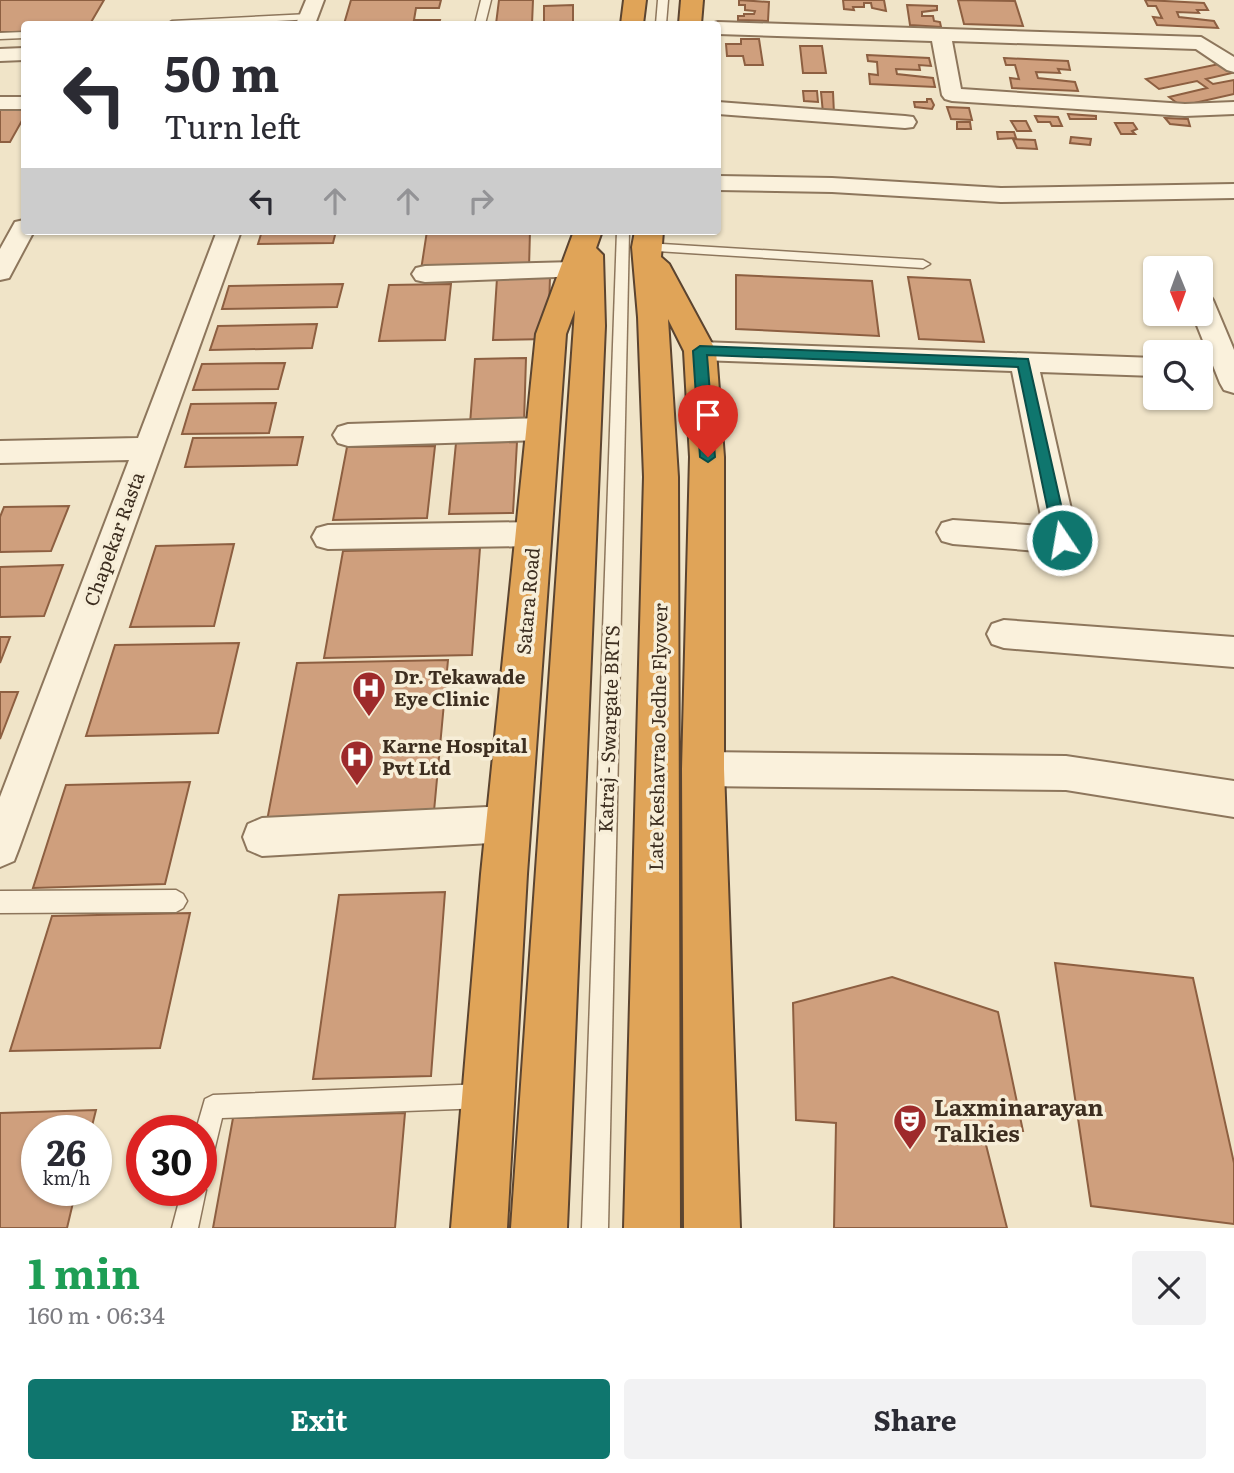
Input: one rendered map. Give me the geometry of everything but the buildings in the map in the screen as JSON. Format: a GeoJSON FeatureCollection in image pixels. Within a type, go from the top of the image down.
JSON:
{"type":"FeatureCollection","features":[{"type":"Feature","properties":{"kind":"highway"},"geometry":{"type":"LineString","coordinates":[[632,21],[635,0]]}},
{"type":"Feature","properties":{"kind":"highway"},"geometry":{"type":"LineString","coordinates":[[690,21],[692,0]]}},
{"type":"Feature","properties":{"kind":"highway","name":"Satara Road"},"geometry":{"type":"LineString","coordinates":[[479,1228],[508,824],[551,334],[587,235]]}},
{"type":"Feature","properties":{"kind":"highway"},"geometry":{"type":"LineString","coordinates":[[539,1228],[590,326],[588,235]]}},
{"type":"Feature","properties":{"kind":"highway"},"geometry":{"type":"LineString","coordinates":[[640,236],[700,351],[708,457],[703,769],[712,1228]]}},
{"type":"Feature","properties":{"kind":"highway","name":"Late Keshavrao Jedhe Flyover"},"geometry":{"type":"LineString","coordinates":[[640,236],[653,317],[662,477],[652,1228]]}},
{"type":"Feature","properties":{"kind":"street"},"geometry":{"type":"LineString","coordinates":[[721,28],[1202,43],[1234,66]]}},
{"type":"Feature","properties":{"kind":"street"},"geometry":{"type":"LineString","coordinates":[[941,35],[952,94],[1185,110],[1234,108]]}},
{"type":"Feature","properties":{"kind":"street"},"geometry":{"type":"LineString","coordinates":[[0,55],[21,54]]}},
{"type":"Feature","properties":{"kind":"street"},"geometry":{"type":"LineString","coordinates":[[0,103],[21,103]]}},
{"type":"Feature","properties":{"kind":"street"},"geometry":{"type":"LineString","coordinates":[[721,108],[905,122]]}},
{"type":"Feature","properties":{"kind":"street"},"geometry":{"type":"LineString","coordinates":[[721,183],[832,185],[1001,195],[1234,191]]}},
{"type":"Feature","properties":{"kind":"street"},"geometry":{"type":"LineString","coordinates":[[0,272],[21,233]]}},
{"type":"Feature","properties":{"kind":"street","name":"Chapekar Rasta"},"geometry":{"type":"LineString","coordinates":[[0,848],[228,235]]}},
{"type":"Feature","properties":{"kind":"street"},"geometry":{"type":"LineString","coordinates":[[425,274],[574,270]]}},
{"type":"Feature","properties":{"kind":"street"},"geometry":{"type":"LineString","coordinates":[[1211,326],[1232,374]]}},
{"type":"Feature","properties":{"kind":"street"},"geometry":{"type":"LineString","coordinates":[[700,351],[1143,367]]}},
{"type":"Feature","properties":{"kind":"street"},"geometry":{"type":"LineString","coordinates":[[953,532],[1062,540],[1024,362]]}},
{"type":"Feature","properties":{"kind":"street"},"geometry":{"type":"LineString","coordinates":[[1213,371],[1232,374]]}},
{"type":"Feature","properties":{"kind":"street"},"geometry":{"type":"LineString","coordinates":[[348,435],[543,429]]}},
{"type":"Feature","properties":{"kind":"street"},"geometry":{"type":"LineString","coordinates":[[0,452],[148,449]]}},
{"type":"Feature","properties":{"kind":"street"},"geometry":{"type":"LineString","coordinates":[[328,537],[534,534]]}},
{"type":"Feature","properties":{"kind":"street"},"geometry":{"type":"LineString","coordinates":[[1004,634],[1234,652]]}},
{"type":"Feature","properties":{"kind":"street"},"geometry":{"type":"LineString","coordinates":[[703,769],[1066,773],[1234,799]]}},
{"type":"Feature","properties":{"kind":"street"},"geometry":{"type":"LineString","coordinates":[[262,837],[508,824]]}},
{"type":"Feature","properties":{"kind":"lane"},"geometry":{"type":"LineString","coordinates":[[481,21],[486,0]]}},
{"type":"Feature","properties":{"kind":"lane"},"geometry":{"type":"LineString","coordinates":[[661,21],[663,0]]}},
{"type":"Feature","properties":{"kind":"lane"},"geometry":{"type":"LineString","coordinates":[[213,21],[310,14]]}},
{"type":"Feature","properties":{"kind":"lane"},"geometry":{"type":"LineString","coordinates":[[0,36],[21,35]]}},
{"type":"Feature","properties":{"kind":"lane"},"geometry":{"type":"LineString","coordinates":[[640,236],[923,264]]}},
{"type":"Feature","properties":{"kind":"lane","name":"Katraj - Swargate BRTS"},"geometry":{"type":"LineString","coordinates":[[595,1228],[640,236]]}},
{"type":"Feature","properties":{"kind":"lane"},"geometry":{"type":"LineString","coordinates":[[0,902],[176,901]]}},
{"type":"Feature","properties":{"kind":"lane"},"geometry":{"type":"LineString","coordinates":[[212,1115],[214,1107],[487,1096]]}},
{"type":"Feature","properties":{"kind":"lane"},"geometry":{"type":"LineString","coordinates":[[185,1228],[190,1206]]}},
{"type":"Feature","properties":{"kind":"place","name":"Dr. Tekawade Eye Clinic"},"geometry":{"type":"Point","coordinates":[369,718]}},
{"type":"Feature","properties":{"kind":"place","name":"Karne Hospital Pvt Ltd"},"geometry":{"type":"Point","coordinates":[357,787]}},
{"type":"Feature","properties":{"kind":"place","name":"Laxminarayan Talkies"},"geometry":{"type":"Point","coordinates":[910,1151]}},
{"type":"Feature","properties":{"kind":"route"},"geometry":{"type":"LineString","coordinates":[[708,457],[700,351],[1024,362],[1062,540]]}}]}
